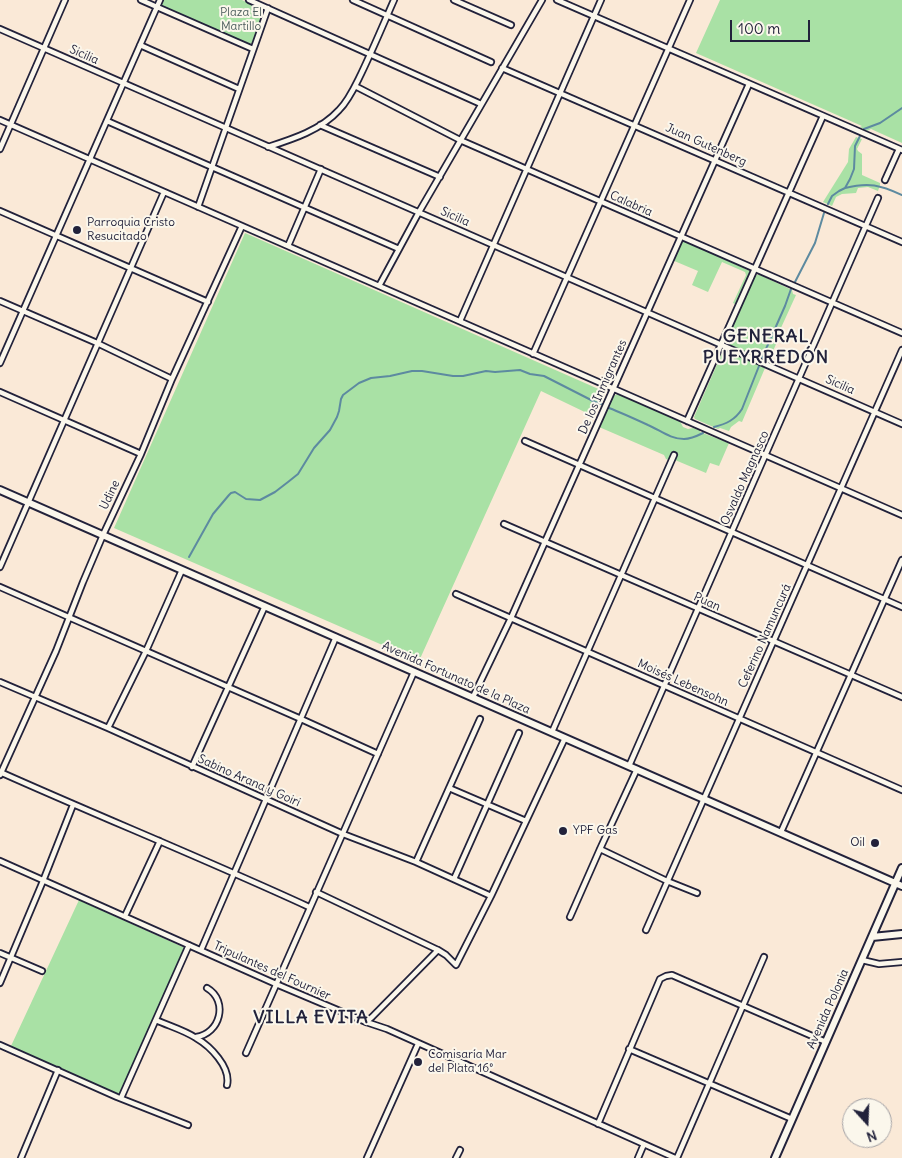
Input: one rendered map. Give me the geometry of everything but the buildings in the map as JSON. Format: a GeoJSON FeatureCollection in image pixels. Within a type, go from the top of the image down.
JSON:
{"type":"FeatureCollection","features":[{"type":"Feature","properties":{"kind":"main road","name":"Avenida Fortunato de la Plaza"},"geometry":{"type":"LineString","coordinates":[[0,490],[899,885]]}},
{"type":"Feature","properties":{"kind":"main road","name":"Avenida Polonia"},"geometry":{"type":"LineString","coordinates":[[775,1158],[872,937],[899,885],[902,868]]}},
{"type":"Feature","properties":{"kind":"main road"},"geometry":{"type":"LineString","coordinates":[[872,937],[902,934]]}},
{"type":"Feature","properties":{"kind":"street"},"geometry":{"type":"LineString","coordinates":[[0,148],[65,0]]}},
{"type":"Feature","properties":{"kind":"street"},"geometry":{"type":"LineString","coordinates":[[141,0],[253,49]]}},
{"type":"Feature","properties":{"kind":"street"},"geometry":{"type":"LineString","coordinates":[[0,363],[160,0]]}},
{"type":"Feature","properties":{"kind":"street"},"geometry":{"type":"LineString","coordinates":[[249,0],[482,104]]}},
{"type":"Feature","properties":{"kind":"street"},"geometry":{"type":"LineString","coordinates":[[198,207],[253,49],[266,8],[266,0]]}},
{"type":"Feature","properties":{"kind":"street"},"geometry":{"type":"LineString","coordinates":[[353,0],[491,62]]}},
{"type":"Feature","properties":{"kind":"street"},"geometry":{"type":"LineString","coordinates":[[268,146],[292,138],[320,125],[345,103],[355,86],[394,0]]}},
{"type":"Feature","properties":{"kind":"street"},"geometry":{"type":"LineString","coordinates":[[454,0],[510,25]]}},
{"type":"Feature","properties":{"kind":"street"},"geometry":{"type":"LineString","coordinates":[[380,286],[419,212],[542,0]]}},
{"type":"Feature","properties":{"kind":"street"},"geometry":{"type":"LineString","coordinates":[[557,0],[901,150],[885,180]]}},
{"type":"Feature","properties":{"kind":"street"},"geometry":{"type":"LineString","coordinates":[[460,322],[601,0]]}},
{"type":"Feature","properties":{"kind":"street"},"geometry":{"type":"LineString","coordinates":[[533,354],[690,0]]}},
{"type":"Feature","properties":{"kind":"street","name":"Sicilia"},"geometry":{"type":"LineString","coordinates":[[0,29],[902,424]]}},
{"type":"Feature","properties":{"kind":"street"},"geometry":{"type":"LineString","coordinates":[[140,45],[239,89]]}},
{"type":"Feature","properties":{"kind":"street","name":"Juan Gutenberg"},"geometry":{"type":"LineString","coordinates":[[502,68],[902,242]]}},
{"type":"Feature","properties":{"kind":"street","name":"De los Inmigrantes"},"geometry":{"type":"LineString","coordinates":[[473,698],[511,618],[749,84]]}},
{"type":"Feature","properties":{"kind":"street","name":"Calabria"},"geometry":{"type":"LineString","coordinates":[[355,86],[460,140],[902,333]]}},
{"type":"Feature","properties":{"kind":"street"},"geometry":{"type":"LineString","coordinates":[[686,421],[823,116]]}},
{"type":"Feature","properties":{"kind":"street"},"geometry":{"type":"LineString","coordinates":[[0,120],[902,515]]}},
{"type":"Feature","properties":{"kind":"street"},"geometry":{"type":"LineString","coordinates":[[107,121],[399,250]]}},
{"type":"Feature","properties":{"kind":"street"},"geometry":{"type":"LineString","coordinates":[[320,125],[440,177]]}},
{"type":"Feature","properties":{"kind":"street"},"geometry":{"type":"LineString","coordinates":[[288,246],[320,169]]}},
{"type":"Feature","properties":{"kind":"street"},"geometry":{"type":"LineString","coordinates":[[0,566],[164,192]]}},
{"type":"Feature","properties":{"kind":"street","name":"Osvaldo Magnasco"},"geometry":{"type":"LineString","coordinates":[[629,766],[878,198]]}},
{"type":"Feature","properties":{"kind":"street"},"geometry":{"type":"LineString","coordinates":[[0,211],[208,302]]}},
{"type":"Feature","properties":{"kind":"street","name":"Udine"},"geometry":{"type":"LineString","coordinates":[[0,773],[56,651],[103,535],[141,454],[172,379],[242,226]]}},
{"type":"Feature","properties":{"kind":"street"},"geometry":{"type":"LineString","coordinates":[[0,301],[98,343],[172,379]]}},
{"type":"Feature","properties":{"kind":"street","name":"Ceferino Namuncurá"},"geometry":{"type":"LineString","coordinates":[[646,930],[902,350]]}},
{"type":"Feature","properties":{"kind":"street"},"geometry":{"type":"LineString","coordinates":[[0,392],[141,454]]}},
{"type":"Feature","properties":{"kind":"street"},"geometry":{"type":"LineString","coordinates":[[526,441],[902,607]]}},
{"type":"Feature","properties":{"kind":"street"},"geometry":{"type":"LineString","coordinates":[[552,732],[674,455]]}},
{"type":"Feature","properties":{"kind":"street","name":"Puan"},"geometry":{"type":"LineString","coordinates":[[504,524],[902,697]]}},
{"type":"Feature","properties":{"kind":"street"},"geometry":{"type":"LineString","coordinates":[[781,832],[902,560]]}},
{"type":"Feature","properties":{"kind":"street"},"geometry":{"type":"LineString","coordinates":[[108,728],[146,651],[182,570]]}},
{"type":"Feature","properties":{"kind":"street"},"geometry":{"type":"LineString","coordinates":[[0,588],[378,754]]}},
{"type":"Feature","properties":{"kind":"street","name":"Moisés Lebensohn"},"geometry":{"type":"LineString","coordinates":[[456,594],[902,790]]}},
{"type":"Feature","properties":{"kind":"street"},"geometry":{"type":"LineString","coordinates":[[192,767],[264,606]]}},
{"type":"Feature","properties":{"kind":"street"},"geometry":{"type":"LineString","coordinates":[[201,950],[336,637]]}},
{"type":"Feature","properties":{"kind":"street"},"geometry":{"type":"LineString","coordinates":[[246,1053],[414,672]]}},
{"type":"Feature","properties":{"kind":"street","name":"Sabino Arana y Goiri"},"geometry":{"type":"LineString","coordinates":[[0,682],[108,728],[343,834],[416,862],[491,896]]}},
{"type":"Feature","properties":{"kind":"street"},"geometry":{"type":"LineString","coordinates":[[416,862],[480,719]]}},
{"type":"Feature","properties":{"kind":"street"},"geometry":{"type":"LineString","coordinates":[[454,879],[519,733]]}},
{"type":"Feature","properties":{"kind":"street"},"geometry":{"type":"LineString","coordinates":[[316,892],[438,950],[456,964],[491,896],[564,738]]}},
{"type":"Feature","properties":{"kind":"street"},"geometry":{"type":"LineString","coordinates":[[570,917],[637,769]]}},
{"type":"Feature","properties":{"kind":"street"},"geometry":{"type":"LineString","coordinates":[[0,773],[309,907]]}},
{"type":"Feature","properties":{"kind":"street"},"geometry":{"type":"LineString","coordinates":[[449,788],[526,821]]}},
{"type":"Feature","properties":{"kind":"street"},"geometry":{"type":"LineString","coordinates":[[0,983],[44,881],[73,805]]}},
{"type":"Feature","properties":{"kind":"street"},"geometry":{"type":"LineString","coordinates":[[125,916],[160,841]]}},
{"type":"Feature","properties":{"kind":"street"},"geometry":{"type":"LineString","coordinates":[[600,849],[697,893]]}},
{"type":"Feature","properties":{"kind":"street","name":"Tripulantes del Fournier"},"geometry":{"type":"LineString","coordinates":[[0,861],[276,984],[387,1029],[676,1158]]}},
{"type":"Feature","properties":{"kind":"street"},"geometry":{"type":"LineString","coordinates":[[121,1098],[189,945]]}},
{"type":"Feature","properties":{"kind":"street"},"geometry":{"type":"LineString","coordinates":[[366,1022],[438,950]]}},
{"type":"Feature","properties":{"kind":"street"},"geometry":{"type":"LineString","coordinates":[[0,953],[42,971]]}},
{"type":"Feature","properties":{"kind":"street"},"geometry":{"type":"LineString","coordinates":[[676,1158],[764,957]]}},
{"type":"Feature","properties":{"kind":"street"},"geometry":{"type":"LineString","coordinates":[[862,960],[879,964],[902,962]]}},
{"type":"Feature","properties":{"kind":"street"},"geometry":{"type":"LineString","coordinates":[[598,1124],[660,979],[666,976],[672,975],[826,1042]]}},
{"type":"Feature","properties":{"kind":"street"},"geometry":{"type":"LineString","coordinates":[[196,1037],[206,1034],[218,1020],[220,1009],[218,999],[207,988]]}},
{"type":"Feature","properties":{"kind":"street"},"geometry":{"type":"LineString","coordinates":[[156,1020],[196,1037],[212,1051],[219,1058],[227,1077],[227,1085]]}},
{"type":"Feature","properties":{"kind":"street"},"geometry":{"type":"LineString","coordinates":[[367,1158],[418,1044]]}},
{"type":"Feature","properties":{"kind":"street"},"geometry":{"type":"LineString","coordinates":[[0,1045],[188,1125]]}},
{"type":"Feature","properties":{"kind":"street"},"geometry":{"type":"LineString","coordinates":[[629,1049],[792,1119]]}},
{"type":"Feature","properties":{"kind":"street"},"geometry":{"type":"LineString","coordinates":[[21,1158],[58,1070]]}},
{"type":"Feature","properties":{"kind":"street"},"geometry":{"type":"LineString","coordinates":[[638,1158],[644,1144]]}},
{"type":"Feature","properties":{"kind":"street"},"geometry":{"type":"LineString","coordinates":[[456,1158],[460,1150]]}},
{"type":"Feature","properties":{"kind":"green space","name":"Plaza El Martillo"},"geometry":{"type":"Polygon","coordinates":[[[162,0],[242,0],[259,8],[262,17],[252,43],[249,44],[165,8],[161,5],[162,0]]]}},
{"type":"Feature","properties":{"kind":"green space"},"geometry":{"type":"Polygon","coordinates":[[[720,0],[902,0],[902,143],[871,129],[867,131],[860,127],[862,126],[696,53],[720,0]]]}},
{"type":"Feature","properties":{"kind":"green space"},"geometry":{"type":"Polygon","coordinates":[[[856,137],[862,139],[857,149],[862,154],[862,175],[880,183],[878,191],[868,187],[858,188],[856,193],[842,194],[836,197],[832,206],[823,202],[848,162],[849,149],[856,137]]]}},
{"type":"Feature","properties":{"kind":"green space"},"geometry":{"type":"Polygon","coordinates":[[[245,233],[603,391],[591,415],[541,391],[419,661],[114,528],[245,233]]]}},
{"type":"Feature","properties":{"kind":"green space"},"geometry":{"type":"Polygon","coordinates":[[[681,241],[750,271],[751,273],[737,305],[733,303],[746,275],[745,272],[722,262],[708,292],[692,285],[698,271],[672,260],[681,241]]]}},
{"type":"Feature","properties":{"kind":"green space"},"geometry":{"type":"Polygon","coordinates":[[[757,275],[792,290],[793,294],[796,295],[775,341],[777,342],[769,360],[758,358],[726,345],[754,277],[757,275]]]}},
{"type":"Feature","properties":{"kind":"green space"},"geometry":{"type":"Polygon","coordinates":[[[727,351],[765,368],[742,422],[739,421],[729,431],[718,429],[694,417],[722,353],[727,351]]]}},
{"type":"Feature","properties":{"kind":"green space"},"geometry":{"type":"Polygon","coordinates":[[[618,394],[680,421],[683,427],[700,430],[700,432],[729,443],[719,466],[710,463],[706,473],[675,460],[677,454],[672,452],[669,460],[666,459],[664,455],[599,427],[613,396],[618,394]]]}},
{"type":"Feature","properties":{"kind":"green space"},"geometry":{"type":"Polygon","coordinates":[[[79,900],[185,948],[120,1095],[11,1046],[79,900]]]}},
{"type":"Feature","properties":{"kind":"waterway"},"geometry":{"type":"LineString","coordinates":[[864,129],[880,123],[902,108]]}},
{"type":"Feature","properties":{"kind":"waterway"},"geometry":{"type":"LineString","coordinates":[[828,204],[832,196],[845,188],[850,179],[854,169],[855,146],[860,136]]}},
{"type":"Feature","properties":{"kind":"waterway"},"geometry":{"type":"LineString","coordinates":[[845,188],[874,185],[902,195]]}},
{"type":"Feature","properties":{"kind":"waterway"},"geometry":{"type":"LineString","coordinates":[[795,282],[815,243],[824,213]]}},
{"type":"Feature","properties":{"kind":"waterway"},"geometry":{"type":"LineString","coordinates":[[762,358],[791,289]]}},
{"type":"Feature","properties":{"kind":"waterway"},"geometry":{"type":"LineString","coordinates":[[714,427],[730,421],[742,409],[759,366]]}},
{"type":"Feature","properties":{"kind":"waterway"},"geometry":{"type":"LineString","coordinates":[[189,557],[213,514],[231,493],[235,492],[246,499],[260,500],[275,492],[298,474],[314,448],[330,430],[337,417],[343,395],[359,383],[371,378],[412,371],[463,376],[486,371],[520,370],[544,376],[602,404]]}},
{"type":"Feature","properties":{"kind":"waterway"},"geometry":{"type":"LineString","coordinates":[[609,408],[674,438],[684,439],[703,433]]}},
{"type":"Feature","properties":{"kind":"place","name":"Parroquia Cristo Resucitado"},"geometry":{"type":"Point","coordinates":[77,230]}},
{"type":"Feature","properties":{"kind":"place","name":"YPF Gas"},"geometry":{"type":"Point","coordinates":[563,831]}},
{"type":"Feature","properties":{"kind":"place","name":"Oil"},"geometry":{"type":"Point","coordinates":[875,843]}},
{"type":"Feature","properties":{"kind":"place","name":"Comisaría Mar del Plata 16°"},"geometry":{"type":"Point","coordinates":[418,1062]}},
{"type":"Feature","properties":{"kind":"district","name":"GENERAL PUEYRREDÓN"},"geometry":{"type":"Point","coordinates":[766,347]}},
{"type":"Feature","properties":{"kind":"district","name":"VILLA EVITA"},"geometry":{"type":"Point","coordinates":[311,1018]}}]}
